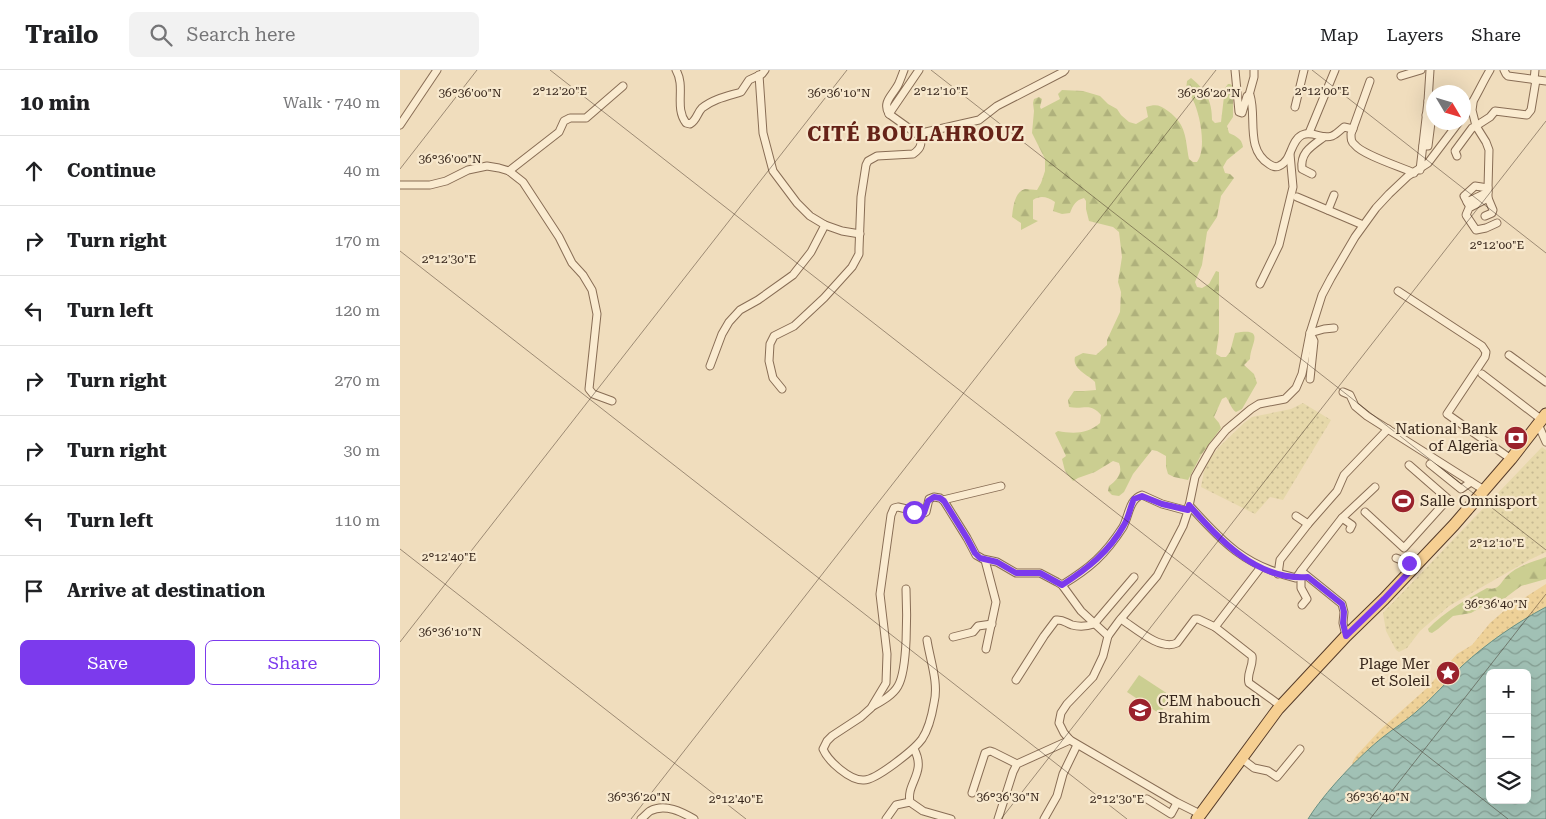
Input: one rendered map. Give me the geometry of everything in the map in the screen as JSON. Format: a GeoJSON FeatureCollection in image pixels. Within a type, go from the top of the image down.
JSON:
{"type":"FeatureCollection","features":[{"type":"Feature","properties":{"kind":"main road"},"geometry":{"type":"LineString","coordinates":[[1199,817],[1281,706],[1346,636],[1384,599],[1412,565],[1484,490],[1542,419]]}},
{"type":"Feature","properties":{"kind":"street"},"geometry":{"type":"LineString","coordinates":[[400,125],[437,70]]}},
{"type":"Feature","properties":{"kind":"street"},"geometry":{"type":"LineString","coordinates":[[676,70],[680,76],[681,84],[681,114],[688,124],[693,123],[699,111],[705,106],[719,98],[741,92],[749,80],[762,72]]}},
{"type":"Feature","properties":{"kind":"street"},"geometry":{"type":"LineString","coordinates":[[782,389],[773,378],[769,361],[770,344],[774,336],[794,326],[824,298],[852,267],[859,254],[861,196],[868,161],[877,156],[913,154],[920,148],[921,139],[917,134],[890,114],[886,108],[904,70]]}},
{"type":"Feature","properties":{"kind":"street"},"geometry":{"type":"LineString","coordinates":[[890,114],[919,70]]}},
{"type":"Feature","properties":{"kind":"street"},"geometry":{"type":"LineString","coordinates":[[917,134],[979,120],[997,106],[1065,70]]}},
{"type":"Feature","properties":{"kind":"street"},"geometry":{"type":"LineString","coordinates":[[1235,70],[1240,113],[1242,113],[1249,95],[1254,70]]}},
{"type":"Feature","properties":{"kind":"street"},"geometry":{"type":"LineString","coordinates":[[1295,106],[1304,70]]}},
{"type":"Feature","properties":{"kind":"street"},"geometry":{"type":"LineString","coordinates":[[1309,133],[1335,70]]}},
{"type":"Feature","properties":{"kind":"street"},"geometry":{"type":"LineString","coordinates":[[1401,76],[1421,70]]}},
{"type":"Feature","properties":{"kind":"street"},"geometry":{"type":"LineString","coordinates":[[1430,70],[1430,85]]}},
{"type":"Feature","properties":{"kind":"street"},"geometry":{"type":"LineString","coordinates":[[1471,106],[1490,70]]}},
{"type":"Feature","properties":{"kind":"street"},"geometry":{"type":"LineString","coordinates":[[1504,70],[1508,76],[1546,81]]}},
{"type":"Feature","properties":{"kind":"street"},"geometry":{"type":"LineString","coordinates":[[1457,156],[1455,151],[1472,128],[1493,112],[1529,114],[1535,70]]}},
{"type":"Feature","properties":{"kind":"street"},"geometry":{"type":"LineString","coordinates":[[762,72],[762,133],[773,171],[797,203],[810,216],[825,225],[842,231],[860,234]]}},
{"type":"Feature","properties":{"kind":"street"},"geometry":{"type":"LineString","coordinates":[[1370,81],[1351,134],[1353,144],[1361,151],[1417,171]]}},
{"type":"Feature","properties":{"kind":"street"},"geometry":{"type":"LineString","coordinates":[[509,171],[559,132],[564,121],[570,118],[586,118],[623,86]]}},
{"type":"Feature","properties":{"kind":"street"},"geometry":{"type":"LineString","coordinates":[[1249,95],[1257,152],[1266,162],[1275,167],[1280,166],[1287,160],[1297,139],[1302,135],[1309,133],[1324,137],[1334,135],[1344,127],[1353,129]]}},
{"type":"Feature","properties":{"kind":"street"},"geometry":{"type":"LineString","coordinates":[[1473,103],[1473,117],[1476,126],[1489,150],[1488,193],[1493,210],[1492,213],[1485,216]]}},
{"type":"Feature","properties":{"kind":"street"},"geometry":{"type":"LineString","coordinates":[[1417,171],[1423,146],[1426,115]]}},
{"type":"Feature","properties":{"kind":"street"},"geometry":{"type":"LineString","coordinates":[[1473,117],[1484,120]]}},
{"type":"Feature","properties":{"kind":"street"},"geometry":{"type":"LineString","coordinates":[[1199,817],[1074,743],[1064,733],[1059,723],[1060,714],[1093,676],[1103,656],[1108,636],[1157,576],[1183,526],[1195,477],[1218,438],[1251,409],[1259,404],[1285,399],[1296,388],[1302,374],[1310,333],[1327,286],[1363,225],[1394,189],[1428,163],[1453,130]]}},
{"type":"Feature","properties":{"kind":"street"},"geometry":{"type":"LineString","coordinates":[[1312,174],[1302,170],[1303,157],[1306,152],[1324,137]]}},
{"type":"Feature","properties":{"kind":"street"},"geometry":{"type":"LineString","coordinates":[[1260,284],[1279,245],[1293,187],[1290,154]]}},
{"type":"Feature","properties":{"kind":"street"},"geometry":{"type":"LineString","coordinates":[[400,185],[430,185],[446,181],[468,170],[487,166],[509,171],[523,182],[559,237],[572,263],[592,290],[596,314],[589,389],[594,394],[612,401]]}},
{"type":"Feature","properties":{"kind":"street"},"geometry":{"type":"LineString","coordinates":[[1469,204],[1464,196],[1475,186],[1488,193]]}},
{"type":"Feature","properties":{"kind":"street"},"geometry":{"type":"LineString","coordinates":[[1488,193],[1469,204],[1466,215],[1475,230],[1497,223]]}},
{"type":"Feature","properties":{"kind":"street"},"geometry":{"type":"LineString","coordinates":[[1328,210],[1334,195]]}},
{"type":"Feature","properties":{"kind":"street"},"geometry":{"type":"LineString","coordinates":[[1297,197],[1363,225]]}},
{"type":"Feature","properties":{"kind":"street"},"geometry":{"type":"LineString","coordinates":[[710,366],[722,334],[729,322],[740,310],[758,300],[793,274],[811,252],[825,225]]}},
{"type":"Feature","properties":{"kind":"street"},"geometry":{"type":"LineString","coordinates":[[1398,291],[1485,349],[1485,357],[1447,414],[1511,459]]}},
{"type":"Feature","properties":{"kind":"street"},"geometry":{"type":"LineString","coordinates":[[1310,333],[1324,328],[1334,328]]}},
{"type":"Feature","properties":{"kind":"street"},"geometry":{"type":"LineString","coordinates":[[1310,333],[1314,340],[1310,379]]}},
{"type":"Feature","properties":{"kind":"street"},"geometry":{"type":"LineString","coordinates":[[1509,356],[1546,382]]}},
{"type":"Feature","properties":{"kind":"street"},"geometry":{"type":"LineString","coordinates":[[1482,374],[1542,419],[1546,442]]}},
{"type":"Feature","properties":{"kind":"street"},"geometry":{"type":"LineString","coordinates":[[1343,392],[1352,397],[1354,406],[1484,490]]}},
{"type":"Feature","properties":{"kind":"street"},"geometry":{"type":"LineString","coordinates":[[1278,574],[1280,560],[1337,491],[1344,475],[1388,429]]}},
{"type":"Feature","properties":{"kind":"street"},"geometry":{"type":"LineString","coordinates":[[1430,464],[1461,489],[1470,482]]}},
{"type":"Feature","properties":{"kind":"street"},"geometry":{"type":"LineString","coordinates":[[1404,548],[1448,499],[1409,465]]}},
{"type":"Feature","properties":{"kind":"street"},"geometry":{"type":"LineString","coordinates":[[943,500],[1001,486]]}},
{"type":"Feature","properties":{"kind":"street"},"geometry":{"type":"LineString","coordinates":[[1302,605],[1307,599],[1301,588],[1302,576],[1342,518],[1375,487]]}},
{"type":"Feature","properties":{"kind":"street"},"geometry":{"type":"LineString","coordinates":[[1062,585],[1082,572],[1101,556],[1124,525],[1134,499],[1142,496],[1162,504],[1188,508],[1227,546],[1261,567],[1278,574],[1302,576],[1342,604],[1346,636]]}},
{"type":"Feature","properties":{"kind":"street"},"geometry":{"type":"LineString","coordinates":[[871,708],[886,683],[887,654],[880,592],[892,511],[897,507],[924,513],[931,498],[937,497],[943,500],[976,555],[986,560],[997,562],[1016,573],[1040,573],[1062,585],[1081,611],[1108,636]]}},
{"type":"Feature","properties":{"kind":"street"},"geometry":{"type":"LineString","coordinates":[[1365,512],[1404,548],[1412,565]]}},
{"type":"Feature","properties":{"kind":"street"},"geometry":{"type":"LineString","coordinates":[[1296,516],[1308,524]]}},
{"type":"Feature","properties":{"kind":"street"},"geometry":{"type":"LineString","coordinates":[[1342,518],[1352,525],[1350,529]]}},
{"type":"Feature","properties":{"kind":"street"},"geometry":{"type":"LineString","coordinates":[[1396,558],[1412,565]]}},
{"type":"Feature","properties":{"kind":"street"},"geometry":{"type":"LineString","coordinates":[[986,560],[996,602],[986,650]]}},
{"type":"Feature","properties":{"kind":"street"},"geometry":{"type":"LineString","coordinates":[[1215,627],[1261,567]]}},
{"type":"Feature","properties":{"kind":"street"},"geometry":{"type":"LineString","coordinates":[[1016,680],[1056,620],[1061,619],[1079,626],[1094,624],[1134,577]]}},
{"type":"Feature","properties":{"kind":"street"},"geometry":{"type":"LineString","coordinates":[[906,589],[906,646],[902,675],[898,686],[861,717],[827,741],[823,750],[826,757],[856,780],[865,780],[892,765],[914,749],[923,737],[935,702],[936,685],[927,640]]}},
{"type":"Feature","properties":{"kind":"street"},"geometry":{"type":"LineString","coordinates":[[1121,619],[1151,639],[1173,645],[1178,643],[1198,619],[1215,627],[1252,656],[1249,683],[1281,706]]}},
{"type":"Feature","properties":{"kind":"street"},"geometry":{"type":"LineString","coordinates":[[953,637],[974,632],[978,626],[992,624]]}},
{"type":"Feature","properties":{"kind":"street"},"geometry":{"type":"LineString","coordinates":[[998,819],[1012,772],[1017,764],[1074,743]]}},
{"type":"Feature","properties":{"kind":"street"},"geometry":{"type":"LineString","coordinates":[[1044,819],[1057,796],[1074,743]]}},
{"type":"Feature","properties":{"kind":"street"},"geometry":{"type":"LineString","coordinates":[[910,802],[910,794],[919,758],[914,749]]}},
{"type":"Feature","properties":{"kind":"street"},"geometry":{"type":"LineString","coordinates":[[1241,758],[1254,768],[1268,771],[1278,777],[1300,749]]}},
{"type":"Feature","properties":{"kind":"street"},"geometry":{"type":"LineString","coordinates":[[972,793],[985,753],[994,752],[1017,764]]}},
{"type":"Feature","properties":{"kind":"street"},"geometry":{"type":"LineString","coordinates":[[1147,799],[1172,816],[1177,803]]}},
{"type":"Feature","properties":{"kind":"street"},"geometry":{"type":"LineString","coordinates":[[886,819],[896,805],[910,802],[923,811],[950,819]]}},
{"type":"Feature","properties":{"kind":"street"},"geometry":{"type":"LineString","coordinates":[[641,819],[651,810],[663,808],[674,809],[694,819]]}},
{"type":"Feature","properties":{"kind":"shaded area"},"geometry":{"type":"Polygon","coordinates":[[[1303,403],[1331,420],[1283,500],[1270,497],[1255,514],[1201,487],[1204,471],[1209,460],[1219,447],[1244,423],[1252,417],[1291,409],[1303,403]]]}},
{"type":"Feature","properties":{"kind":"shaded area"},"geometry":{"type":"Polygon","coordinates":[[[1542,447],[1546,450],[1546,552],[1449,606],[1420,631],[1407,648],[1399,652],[1396,650],[1386,631],[1383,613],[1542,447]]]}},
{"type":"Feature","properties":{"kind":"green space"},"geometry":{"type":"Polygon","coordinates":[[[1191,78],[1207,96],[1211,107],[1212,120],[1215,123],[1221,122],[1225,88],[1228,84],[1233,86],[1233,117],[1227,126],[1229,133],[1240,140],[1243,147],[1227,160],[1223,167],[1225,173],[1230,174],[1234,178],[1221,196],[1217,217],[1207,232],[1202,265],[1195,282],[1197,287],[1202,288],[1209,284],[1216,271],[1219,272],[1219,333],[1216,354],[1226,357],[1230,352],[1235,333],[1251,332],[1254,335],[1254,343],[1250,359],[1244,365],[1254,374],[1257,383],[1242,409],[1236,412],[1226,397],[1222,399],[1214,417],[1221,428],[1201,455],[1188,480],[1168,474],[1166,456],[1152,450],[1133,474],[1124,492],[1119,496],[1112,495],[1108,491],[1109,486],[1118,476],[1120,470],[1119,463],[1113,461],[1095,472],[1073,481],[1065,471],[1062,459],[1066,456],[1055,433],[1058,431],[1075,433],[1085,431],[1100,423],[1101,415],[1097,411],[1090,408],[1069,407],[1068,400],[1074,391],[1096,390],[1095,382],[1076,365],[1075,357],[1083,353],[1096,355],[1107,345],[1107,340],[1120,312],[1121,292],[1118,282],[1122,257],[1119,232],[1113,227],[1089,221],[1084,198],[1075,203],[1070,213],[1062,214],[1053,211],[1055,202],[1044,197],[1036,198],[1033,200],[1033,219],[1038,221],[1021,230],[1021,223],[1012,217],[1018,194],[1025,189],[1037,190],[1045,171],[1045,159],[1032,133],[1033,103],[1034,99],[1039,97],[1042,99],[1041,109],[1060,99],[1058,94],[1062,90],[1083,91],[1100,96],[1117,109],[1129,122],[1136,124],[1148,117],[1146,107],[1160,106],[1179,121],[1186,138],[1189,159],[1197,162],[1202,149],[1202,140],[1196,106],[1186,90],[1187,81],[1191,78]]]}},
{"type":"Feature","properties":{"kind":"green space"},"geometry":{"type":"Polygon","coordinates":[[[1546,557],[1546,579],[1521,586],[1505,598],[1487,604],[1471,613],[1453,616],[1432,633],[1429,632],[1428,629],[1434,623],[1456,606],[1487,588],[1491,589],[1499,586],[1510,573],[1520,567],[1546,557]]]}},
{"type":"Feature","properties":{"kind":"green space"},"geometry":{"type":"Polygon","coordinates":[[[1139,675],[1171,696],[1160,714],[1127,692],[1139,675]]]}},
{"type":"Feature","properties":{"kind":"sand","name":"Plage Mer et Soleil"},"geometry":{"type":"Polygon","coordinates":[[[1546,584],[1546,607],[1463,665],[1416,713],[1382,738],[1352,766],[1356,756],[1381,729],[1427,688],[1457,654],[1472,645],[1490,623],[1505,610],[1546,584]]]}},
{"type":"Feature","properties":{"kind":"water"},"geometry":{"type":"Polygon","coordinates":[[[1546,607],[1546,819],[1308,819],[1332,787],[1373,745],[1422,707],[1481,649],[1546,607]]]}},
{"type":"Feature","properties":{"kind":"place","name":"National Bank of Algeria"},"geometry":{"type":"Point","coordinates":[1516,438]}},
{"type":"Feature","properties":{"kind":"place","name":"Salle Omnisport"},"geometry":{"type":"Point","coordinates":[1403,501]}},
{"type":"Feature","properties":{"kind":"place","name":"Plage Mer et Soleil"},"geometry":{"type":"Point","coordinates":[1448,673]}},
{"type":"Feature","properties":{"kind":"place","name":"CEM habouch Brahim"},"geometry":{"type":"Point","coordinates":[1140,710]}},
{"type":"Feature","properties":{"kind":"district","name":"CITÉ BOULAHROUZ"},"geometry":{"type":"Point","coordinates":[916,134]}},
{"type":"Feature","properties":{"kind":"route"},"geometry":{"type":"LineString","coordinates":[[914,512],[926,512],[928,501],[934,497],[940,498],[944,501],[976,555],[980,558],[997,562],[1016,573],[1040,573],[1062,585],[1097,561],[1124,525],[1132,503],[1138,496],[1188,510],[1189,505],[1227,546],[1261,567],[1274,572],[1296,578],[1308,577],[1342,604],[1346,636],[1405,578],[1414,567],[1409,563]]}}]}
